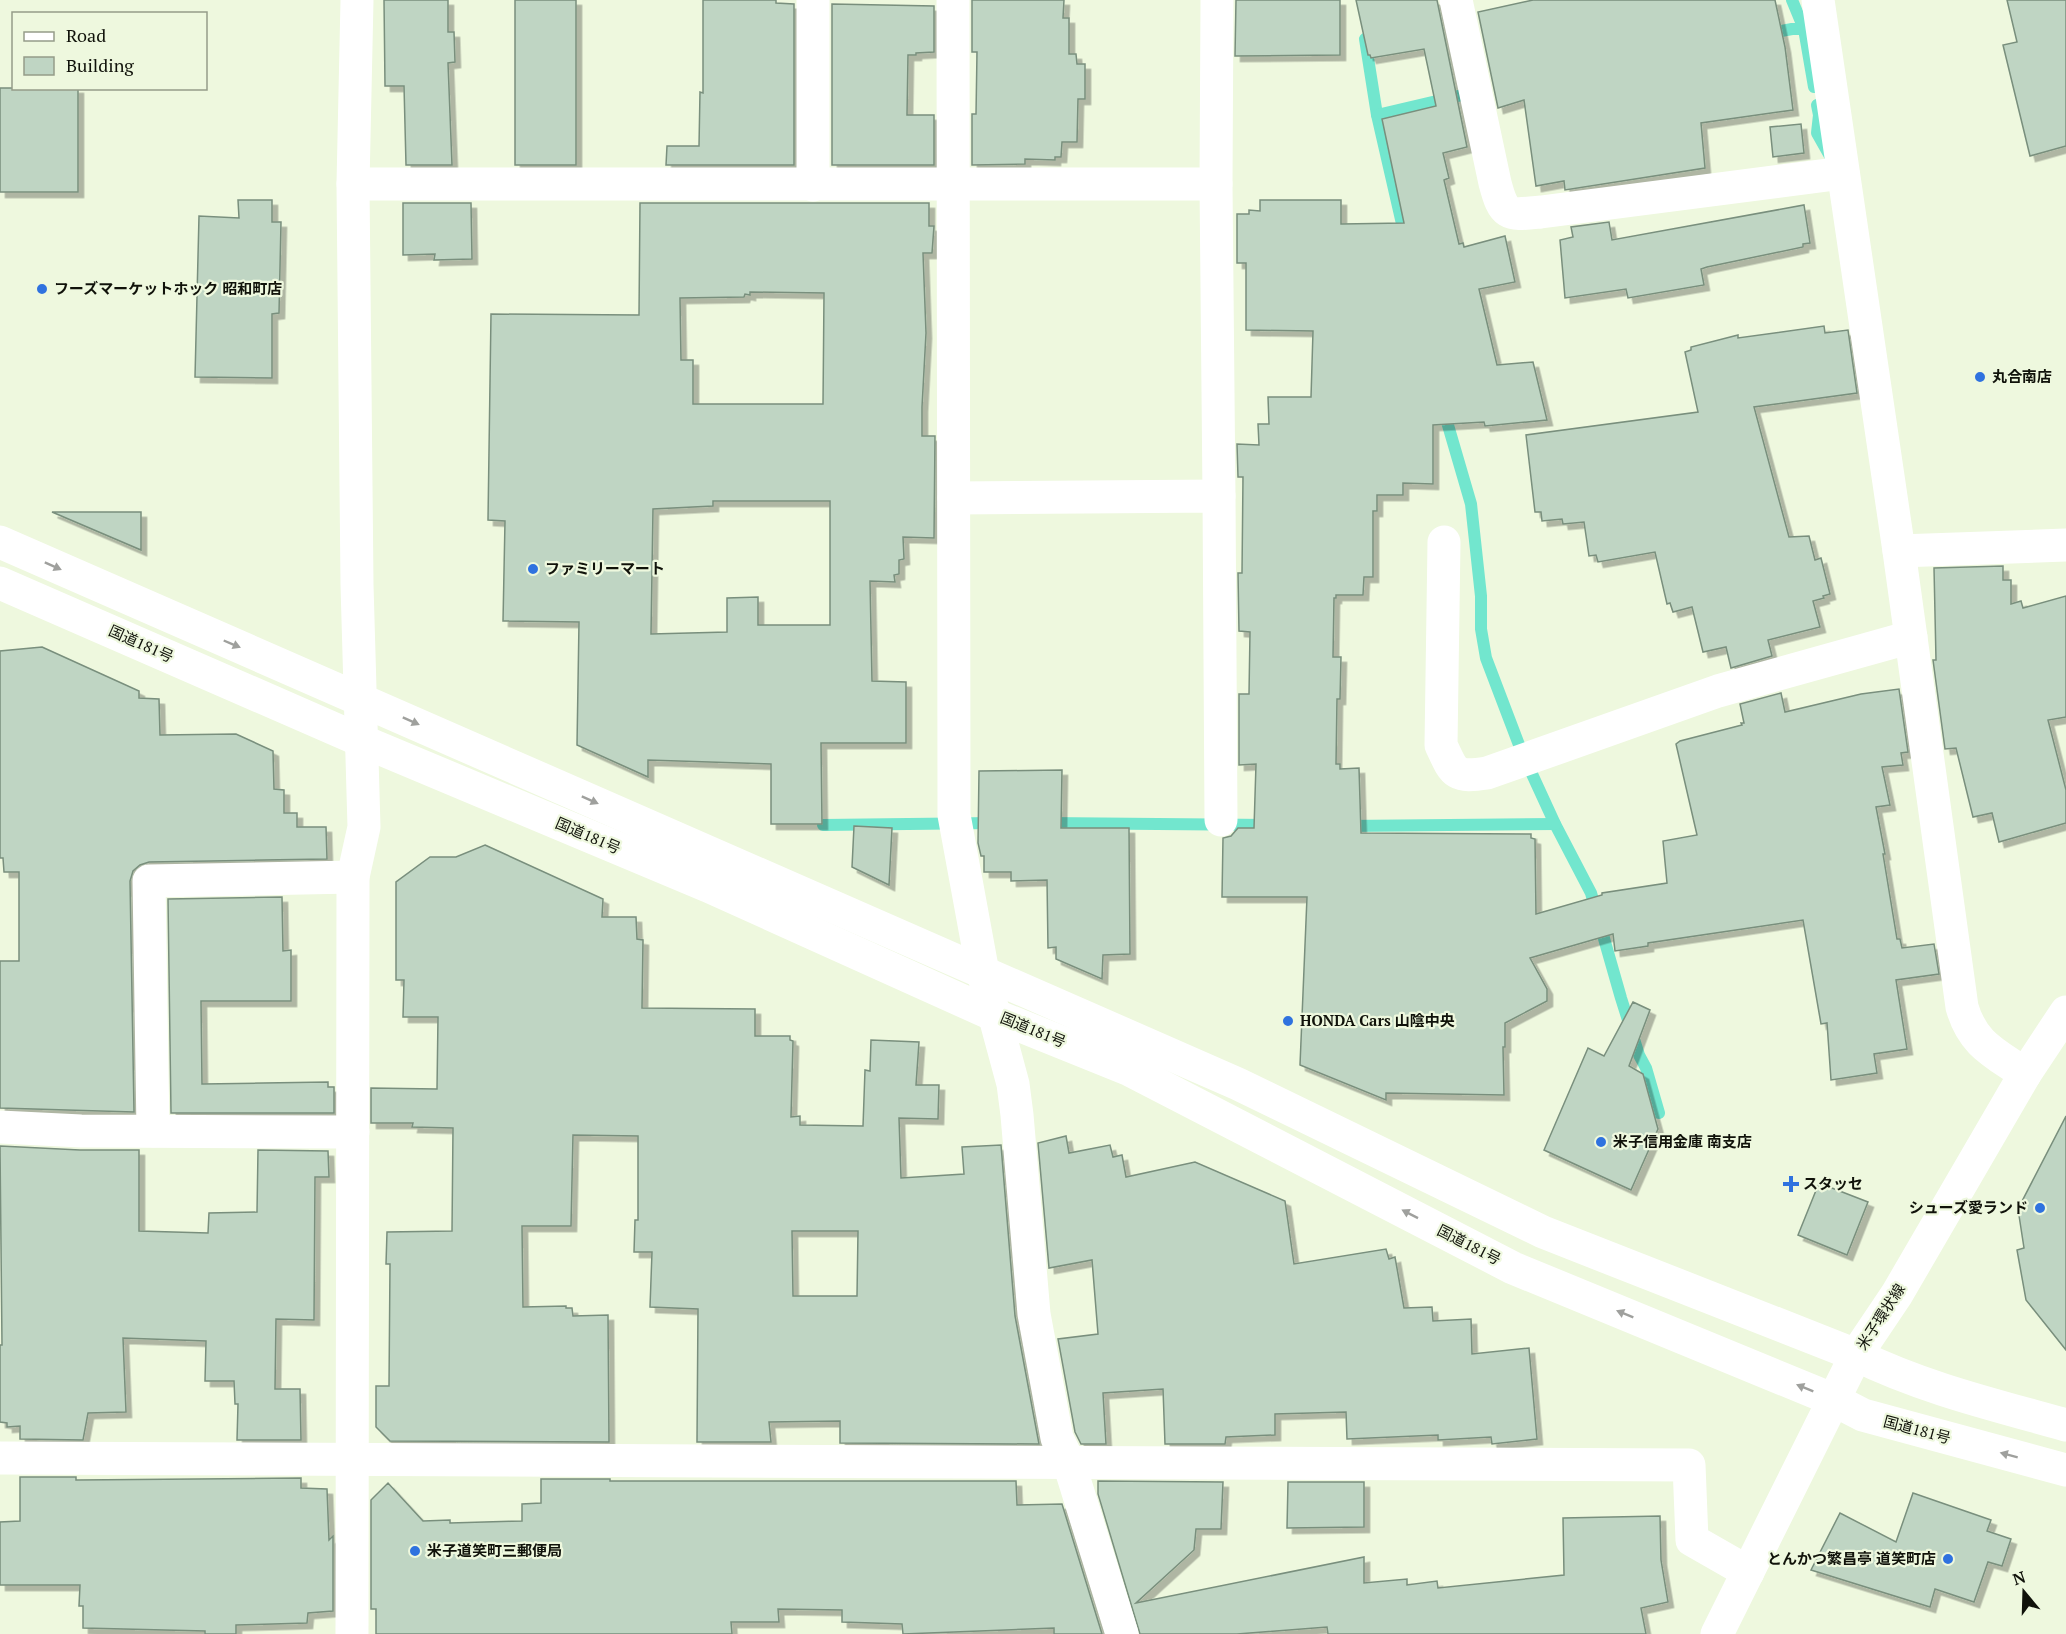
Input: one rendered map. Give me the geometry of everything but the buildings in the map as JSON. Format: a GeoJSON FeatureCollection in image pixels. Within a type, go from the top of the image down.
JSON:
{"type":"FeatureCollection","features":[{"type":"Feature","properties":{"kind":"main road"},"geometry":{"type":"LineString","coordinates":[[352,1634],[353,877],[364,827],[357,585],[353,184],[357,0]]}},
{"type":"Feature","properties":{"kind":"main road"},"geometry":{"type":"LineString","coordinates":[[813,0],[813,185]]}},
{"type":"Feature","properties":{"kind":"main road"},"geometry":{"type":"LineString","coordinates":[[953,0],[954,815],[983,973],[1013,1084],[1034,1314],[1058,1437],[1069,1463],[1122,1634]]}},
{"type":"Feature","properties":{"kind":"main road"},"geometry":{"type":"LineString","coordinates":[[1217,0],[1216,184],[1221,820]]}},
{"type":"Feature","properties":{"kind":"main road"},"geometry":{"type":"LineString","coordinates":[[1456,0],[1495,183],[1504,208],[1515,215],[1843,173]]}},
{"type":"Feature","properties":{"kind":"main road"},"geometry":{"type":"LineString","coordinates":[[1818,0],[1899,551],[1962,1007],[1970,1029],[1982,1044],[2025,1074]]}},
{"type":"Feature","properties":{"kind":"main road"},"geometry":{"type":"LineString","coordinates":[[353,184],[1216,184]]}},
{"type":"Feature","properties":{"kind":"main road"},"geometry":{"type":"LineString","coordinates":[[954,498],[1219,496]]}},
{"type":"Feature","properties":{"kind":"main road","name":"国道181号"},"geometry":{"type":"LineString","coordinates":[[0,542],[1239,1084],[1543,1232],[1856,1355],[1900,1375],[1959,1395],[2066,1425]]}},
{"type":"Feature","properties":{"kind":"main road"},"geometry":{"type":"LineString","coordinates":[[1444,542],[1441,745],[1452,769],[1466,776],[1487,773],[1718,691],[1911,637]]}},
{"type":"Feature","properties":{"kind":"main road"},"geometry":{"type":"LineString","coordinates":[[1899,551],[2066,545]]}},
{"type":"Feature","properties":{"kind":"main road","name":"国道181号"},"geometry":{"type":"LineString","coordinates":[[0,583],[362,741],[708,886],[994,1015],[1130,1070],[1513,1268],[1834,1400],[1863,1415],[2066,1470]]}},
{"type":"Feature","properties":{"kind":"main road"},"geometry":{"type":"LineString","coordinates":[[153,1131],[149,881],[353,877]]}},
{"type":"Feature","properties":{"kind":"main road","name":"米子環状線"},"geometry":{"type":"LineString","coordinates":[[1717,1634],[1856,1355],[1897,1294],[2025,1074],[2066,1012]]}},
{"type":"Feature","properties":{"kind":"main road"},"geometry":{"type":"LineString","coordinates":[[0,1127],[81,1131],[353,1132]]}},
{"type":"Feature","properties":{"kind":"main road"},"geometry":{"type":"LineString","coordinates":[[0,1458],[1689,1465],[1692,1540],[1748,1572]]}},
{"type":"Feature","properties":{"kind":"waterway"},"geometry":{"type":"LineString","coordinates":[[1792,0],[1804,29],[1814,87]]}},
{"type":"Feature","properties":{"kind":"waterway"},"geometry":{"type":"LineString","coordinates":[[1765,34],[1804,29]]}},
{"type":"Feature","properties":{"kind":"waterway"},"geometry":{"type":"LineString","coordinates":[[1365,39],[1377,115],[1405,237]]}},
{"type":"Feature","properties":{"kind":"waterway"},"geometry":{"type":"LineString","coordinates":[[1377,115],[1475,92]]}},
{"type":"Feature","properties":{"kind":"waterway"},"geometry":{"type":"LineString","coordinates":[[1817,105],[1819,115],[1817,133],[1830,156]]}},
{"type":"Feature","properties":{"kind":"waterway"},"geometry":{"type":"LineString","coordinates":[[1443,408],[1471,504],[1481,596],[1481,629],[1486,658],[1521,750],[1555,824],[1591,893],[1621,998],[1659,1113]]}},
{"type":"Feature","properties":{"kind":"waterway"},"geometry":{"type":"LineString","coordinates":[[823,825],[993,823]]}},
{"type":"Feature","properties":{"kind":"waterway"},"geometry":{"type":"LineString","coordinates":[[1046,823],[1269,825]]}},
{"type":"Feature","properties":{"kind":"waterway"},"geometry":{"type":"LineString","coordinates":[[1346,826],[1555,824]]}},
{"type":"Feature","properties":{"kind":"place","name":"フーズマーケットホック 昭和町店"},"geometry":{"type":"Point","coordinates":[42,289]}},
{"type":"Feature","properties":{"kind":"place","name":"丸合南店"},"geometry":{"type":"Point","coordinates":[1980,377]}},
{"type":"Feature","properties":{"kind":"place","name":"ファミリーマート"},"geometry":{"type":"Point","coordinates":[533,569]}},
{"type":"Feature","properties":{"kind":"place","name":"HONDA Cars 山陰中央"},"geometry":{"type":"Point","coordinates":[1288,1021]}},
{"type":"Feature","properties":{"kind":"place","name":"米子信用金庫 南支店"},"geometry":{"type":"Point","coordinates":[1601,1142]}},
{"type":"Feature","properties":{"kind":"place","name":"スタッセ"},"geometry":{"type":"Point","coordinates":[1791,1184]}},
{"type":"Feature","properties":{"kind":"place","name":"シューズ愛ランド"},"geometry":{"type":"Point","coordinates":[2040,1208]}},
{"type":"Feature","properties":{"kind":"place","name":"米子道笑町三郵便局"},"geometry":{"type":"Point","coordinates":[415,1551]}},
{"type":"Feature","properties":{"kind":"place","name":"とんかつ繁昌亭 道笑町店"},"geometry":{"type":"Point","coordinates":[1948,1559]}}]}
